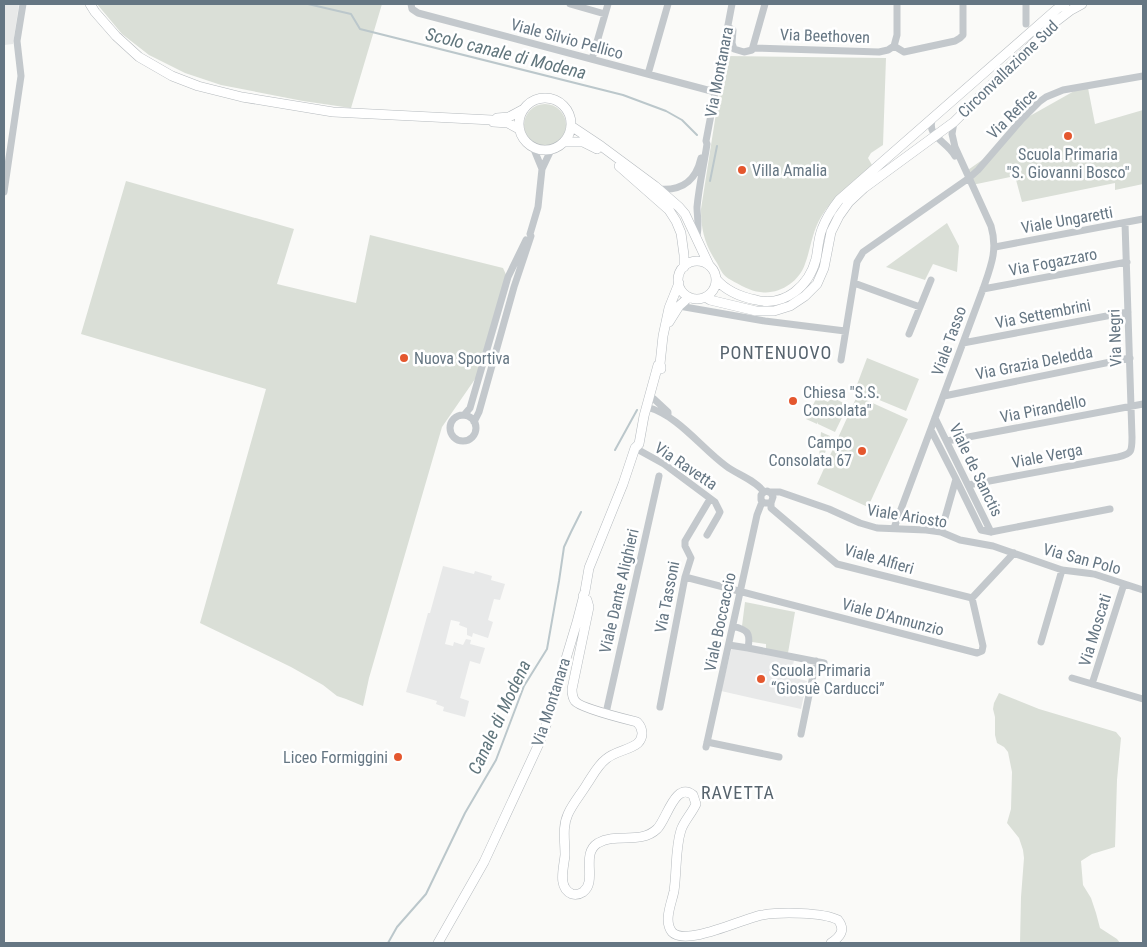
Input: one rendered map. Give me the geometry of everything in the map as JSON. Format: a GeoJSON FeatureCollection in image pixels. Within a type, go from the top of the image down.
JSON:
{"type":"FeatureCollection","features":[{"type":"Feature","properties":{"kind":"main road"},"geometry":{"type":"LineString","coordinates":[[90,4],[116,36],[139,57],[172,76],[198,86],[242,97],[333,112],[492,120],[509,117],[524,109],[530,103],[546,99],[554,100],[567,110],[571,126],[569,135],[564,142],[551,150],[539,150],[533,147],[527,143],[520,129],[519,122],[524,109]]}},
{"type":"Feature","properties":{"kind":"main road","name":"Circonvallazione Sud"},"geometry":{"type":"LineString","coordinates":[[571,126],[660,189],[685,214],[709,266],[714,271],[716,279],[728,290],[759,301],[774,301],[785,298],[806,282],[816,260],[821,232],[828,215],[839,200],[1065,4]]}},
{"type":"Feature","properties":{"kind":"main road","name":"Circonvallazione Sud"},"geometry":{"type":"LineString","coordinates":[[689,297],[697,299],[705,297],[710,300],[756,310],[774,311],[790,306],[805,296],[817,284],[824,268],[831,232],[848,202],[864,188],[954,122],[1054,23],[1082,4]]}},
{"type":"Feature","properties":{"kind":"main road"},"geometry":{"type":"LineString","coordinates":[[492,120],[494,122],[508,123],[520,129]]}},
{"type":"Feature","properties":{"kind":"main road"},"geometry":{"type":"LineString","coordinates":[[564,142],[583,142],[607,154],[669,210],[681,233],[684,267]]}},
{"type":"Feature","properties":{"kind":"main road"},"geometry":{"type":"LineString","coordinates":[[689,297],[680,288],[679,283],[679,277],[684,267],[696,262],[709,266]]}},
{"type":"Feature","properties":{"kind":"main road"},"geometry":{"type":"LineString","coordinates":[[705,297],[714,290],[716,279]]}},
{"type":"Feature","properties":{"kind":"main road","name":"Via Montanara"},"geometry":{"type":"LineString","coordinates":[[438,943],[484,862],[542,735],[568,650],[591,564],[624,484],[636,448],[642,445],[658,365],[660,364],[669,308],[679,283]]}},
{"type":"Feature","properties":{"kind":"main road","name":"Via Montanara"},"geometry":{"type":"LineString","coordinates":[[665,329],[679,306],[689,297]]}},
{"type":"Feature","properties":{"kind":"main road"},"geometry":{"type":"LineString","coordinates":[[583,596],[587,600],[589,608],[573,680],[572,695],[583,707],[637,722],[642,731],[642,736],[638,742],[605,759],[568,814],[564,830],[565,856],[563,880],[565,889],[574,894],[580,894],[585,891],[589,880],[590,854],[596,845],[607,840],[636,838],[650,834],[660,826],[672,802],[678,795],[688,792],[693,795],[696,804],[682,829],[679,841],[675,885],[668,917],[671,931],[676,935],[691,936],[711,933],[763,915],[788,913],[816,915],[835,918],[840,923],[842,929],[840,935],[831,943]]}},
{"type":"Feature","properties":{"kind":"street"},"geometry":{"type":"LineString","coordinates":[[4,192],[21,76],[16,40],[23,4]]}},
{"type":"Feature","properties":{"kind":"street"},"geometry":{"type":"LineString","coordinates":[[570,4],[605,14]]}},
{"type":"Feature","properties":{"kind":"street"},"geometry":{"type":"LineString","coordinates":[[592,60],[608,4]]}},
{"type":"Feature","properties":{"kind":"street"},"geometry":{"type":"LineString","coordinates":[[648,74],[668,4]]}},
{"type":"Feature","properties":{"kind":"street","name":"Via Montanara"},"geometry":{"type":"LineString","coordinates":[[696,238],[698,233],[697,207],[706,141],[732,4]]}},
{"type":"Feature","properties":{"kind":"street"},"geometry":{"type":"LineString","coordinates":[[754,48],[765,4]]}},
{"type":"Feature","properties":{"kind":"street"},"geometry":{"type":"LineString","coordinates":[[897,4],[897,35],[894,46],[904,52],[955,41],[960,38],[963,35],[963,4]]}},
{"type":"Feature","properties":{"kind":"street"},"geometry":{"type":"LineString","coordinates":[[1026,4],[1026,24]]}},
{"type":"Feature","properties":{"kind":"street","name":"Viale Silvio Pellico"},"geometry":{"type":"LineString","coordinates":[[412,6],[418,14],[715,92]]}},
{"type":"Feature","properties":{"kind":"street","name":"Via Beethoven"},"geometry":{"type":"LineString","coordinates":[[728,27],[733,30],[732,43],[734,49],[747,52],[754,48],[879,52],[894,46]]}},
{"type":"Feature","properties":{"kind":"street","name":"Via Refice"},"geometry":{"type":"LineString","coordinates":[[841,360],[857,262],[863,252],[969,178],[1022,119],[1046,97],[1063,90],[1143,76]]}},
{"type":"Feature","properties":{"kind":"street","name":"Circonvallazione Sud"},"geometry":{"type":"LineString","coordinates":[[933,118],[931,130],[936,136]]}},
{"type":"Feature","properties":{"kind":"street","name":"Viale Tasso"},"geometry":{"type":"LineString","coordinates":[[894,528],[983,289],[995,247],[991,226],[955,147],[952,134],[954,122]]}},
{"type":"Feature","properties":{"kind":"street","name":"Viale Tasso"},"geometry":{"type":"LineString","coordinates":[[936,136],[952,149],[959,162],[962,163]]}},
{"type":"Feature","properties":{"kind":"street","name":"Via Montanara"},"geometry":{"type":"LineString","coordinates":[[660,189],[676,188],[690,180],[697,170],[706,141]]}},
{"type":"Feature","properties":{"kind":"street"},"geometry":{"type":"LineString","coordinates":[[533,147],[542,169]]}},
{"type":"Feature","properties":{"kind":"street"},"geometry":{"type":"LineString","coordinates":[[474,422],[479,412],[514,287],[531,236],[538,208],[542,169],[551,150]]}},
{"type":"Feature","properties":{"kind":"street","name":"Viale Ungaretti"},"geometry":{"type":"LineString","coordinates":[[995,247],[1143,219]]}},
{"type":"Feature","properties":{"kind":"street","name":"Via Negri"},"geometry":{"type":"LineString","coordinates":[[1125,223],[1132,444],[1130,452]]}},
{"type":"Feature","properties":{"kind":"street"},"geometry":{"type":"LineString","coordinates":[[464,415],[470,408],[508,277],[530,234]]}},
{"type":"Feature","properties":{"kind":"street","name":"Via Fogazzaro"},"geometry":{"type":"LineString","coordinates":[[983,289],[1127,262]]}},
{"type":"Feature","properties":{"kind":"street"},"geometry":{"type":"LineString","coordinates":[[909,334],[931,280]]}},
{"type":"Feature","properties":{"kind":"street"},"geometry":{"type":"LineString","coordinates":[[854,283],[920,307]]}},
{"type":"Feature","properties":{"kind":"street"},"geometry":{"type":"LineString","coordinates":[[679,306],[765,321],[845,331]]}},
{"type":"Feature","properties":{"kind":"street","name":"Via Settembrini"},"geometry":{"type":"LineString","coordinates":[[963,343],[1128,312]]}},
{"type":"Feature","properties":{"kind":"street","name":"Via Grazia Deledda"},"geometry":{"type":"LineString","coordinates":[[944,396],[1130,358]]}},
{"type":"Feature","properties":{"kind":"street"},"geometry":{"type":"LineString","coordinates":[[651,404],[668,416],[726,466],[758,485],[767,492],[773,497],[771,503],[768,504],[762,502],[760,496],[767,492]]}},
{"type":"Feature","properties":{"kind":"street","name":"Via Pirandello"},"geometry":{"type":"LineString","coordinates":[[947,441],[1143,404]]}},
{"type":"Feature","properties":{"kind":"street"},"geometry":{"type":"LineString","coordinates":[[464,415],[470,417],[476,429],[472,438],[465,441],[456,440],[449,430],[450,424],[454,418],[464,415]]}},
{"type":"Feature","properties":{"kind":"street","name":"Viale de Sanctis"},"geometry":{"type":"LineString","coordinates":[[935,418],[991,532]]}},
{"type":"Feature","properties":{"kind":"street","name":"Viale de Sanctis"},"geometry":{"type":"LineString","coordinates":[[931,430],[981,530],[991,532]]}},
{"type":"Feature","properties":{"kind":"street","name":"Via Ravetta"},"geometry":{"type":"LineString","coordinates":[[636,448],[664,464],[715,502],[720,512],[708,535]]}},
{"type":"Feature","properties":{"kind":"street","name":"Viale Verga"},"geometry":{"type":"LineString","coordinates":[[968,485],[1118,457],[1130,452]]}},
{"type":"Feature","properties":{"kind":"street","name":"Viale Dante Alighieri"},"geometry":{"type":"LineString","coordinates":[[606,713],[659,476]]}},
{"type":"Feature","properties":{"kind":"street"},"geometry":{"type":"LineString","coordinates":[[941,532],[956,479]]}},
{"type":"Feature","properties":{"kind":"street","name":"Viale Ariosto"},"geometry":{"type":"LineString","coordinates":[[767,492],[780,492],[877,528],[941,532],[960,540],[993,546],[1014,553]]}},
{"type":"Feature","properties":{"kind":"street","name":"Via Tassoni"},"geometry":{"type":"LineString","coordinates":[[660,707],[685,577],[691,558],[685,546],[685,541],[710,499]]}},
{"type":"Feature","properties":{"kind":"street","name":"Viale Boccaccio"},"geometry":{"type":"LineString","coordinates":[[762,502],[757,515],[706,745],[779,757]]}},
{"type":"Feature","properties":{"kind":"street","name":"Viale Alfieri"},"geometry":{"type":"LineString","coordinates":[[771,503],[771,508],[837,564],[972,598]]}},
{"type":"Feature","properties":{"kind":"street"},"geometry":{"type":"LineString","coordinates":[[991,532],[1110,509]]}},
{"type":"Feature","properties":{"kind":"street"},"geometry":{"type":"LineString","coordinates":[[972,598],[1014,553]]}},
{"type":"Feature","properties":{"kind":"street","name":"Via San Polo"},"geometry":{"type":"LineString","coordinates":[[1014,553],[1062,570],[1089,573],[1143,590]]}},
{"type":"Feature","properties":{"kind":"street"},"geometry":{"type":"LineString","coordinates":[[1041,642],[1062,570]]}},
{"type":"Feature","properties":{"kind":"street","name":"Viale D'Annunzio"},"geometry":{"type":"LineString","coordinates":[[685,577],[977,653],[982,651],[983,646],[972,598]]}},
{"type":"Feature","properties":{"kind":"street","name":"Via Moscati"},"geometry":{"type":"LineString","coordinates":[[1092,684],[1124,584]]}},
{"type":"Feature","properties":{"kind":"street"},"geometry":{"type":"LineString","coordinates":[[733,626],[747,632],[750,638],[748,648]]}},
{"type":"Feature","properties":{"kind":"street"},"geometry":{"type":"LineString","coordinates":[[729,645],[824,663]]}},
{"type":"Feature","properties":{"kind":"street"},"geometry":{"type":"LineString","coordinates":[[801,734],[816,661]]}},
{"type":"Feature","properties":{"kind":"street","name":"Via Moscati"},"geometry":{"type":"LineString","coordinates":[[1072,678],[1143,699]]}},
{"type":"Feature","properties":{"kind":"shaded area"},"geometry":{"type":"Polygon","coordinates":[[[4,4],[19,4],[13,44],[4,45],[4,4]]]}},
{"type":"Feature","properties":{"kind":"shaded area"},"geometry":{"type":"Polygon","coordinates":[[[97,4],[382,4],[351,108],[221,85],[185,73],[149,55],[122,34],[97,4]]]}},
{"type":"Feature","properties":{"kind":"shaded area"},"geometry":{"type":"Polygon","coordinates":[[[725,56],[886,58],[883,145],[871,153],[868,158],[872,165],[844,189],[826,209],[816,228],[805,264],[798,276],[787,286],[774,291],[760,292],[753,290],[741,286],[726,277],[709,250],[704,238],[701,209],[725,56]]]}},
{"type":"Feature","properties":{"kind":"shaded area"},"geometry":{"type":"Polygon","coordinates":[[[1088,88],[1095,124],[1143,110],[1143,184],[1115,190],[1115,183],[1022,202],[1015,176],[972,185],[965,172],[985,158],[1028,117],[1076,90],[1088,88]]]}},
{"type":"Feature","properties":{"kind":"shaded area"},"geometry":{"type":"Polygon","coordinates":[[[549,104],[557,107],[563,113],[566,125],[563,137],[557,143],[541,146],[533,143],[527,137],[524,121],[527,113],[533,107],[549,104]]]}},
{"type":"Feature","properties":{"kind":"shaded area"},"geometry":{"type":"Polygon","coordinates":[[[126,181],[294,229],[277,284],[356,303],[370,235],[503,268],[509,281],[484,366],[442,427],[369,678],[363,706],[337,696],[323,685],[291,667],[200,623],[266,389],[81,334],[126,181]]]}},
{"type":"Feature","properties":{"kind":"shaded area"},"geometry":{"type":"Polygon","coordinates":[[[947,223],[959,246],[957,272],[933,264],[925,280],[886,267],[947,223]]]}},
{"type":"Feature","properties":{"kind":"shaded area"},"geometry":{"type":"Polygon","coordinates":[[[867,358],[919,379],[906,411],[855,390],[867,358]]]}},
{"type":"Feature","properties":{"kind":"shaded area","name":"Campo Consolata 67"},"geometry":{"type":"Polygon","coordinates":[[[857,396],[908,419],[868,507],[817,484],[857,396]]]}},
{"type":"Feature","properties":{"kind":"shaded area"},"geometry":{"type":"Polygon","coordinates":[[[817,397],[828,402],[831,397],[848,405],[835,432],[818,424],[818,422],[817,424],[806,419],[817,397]]]}},
{"type":"Feature","properties":{"kind":"shaded area"},"geometry":{"type":"Polygon","coordinates":[[[821,432],[830,436],[823,460],[819,457],[821,432]]]}},
{"type":"Feature","properties":{"kind":"shaded area"},"geometry":{"type":"Polygon","coordinates":[[[443,566],[474,574],[475,571],[492,576],[491,580],[505,584],[500,600],[494,599],[488,620],[493,622],[488,638],[473,633],[472,637],[467,635],[467,628],[459,625],[460,622],[451,620],[445,644],[453,646],[454,642],[463,645],[466,639],[471,640],[470,644],[485,648],[480,664],[470,661],[460,698],[469,701],[465,717],[443,711],[444,707],[436,704],[437,701],[406,692],[443,566]]]}},
{"type":"Feature","properties":{"kind":"shaded area"},"geometry":{"type":"Polygon","coordinates":[[[745,602],[795,612],[788,653],[766,649],[766,644],[752,642],[750,632],[742,626],[745,602]]]}},
{"type":"Feature","properties":{"kind":"shaded area","name":"Scuola Primaria “Giosuè Carducci”"},"geometry":{"type":"Polygon","coordinates":[[[732,647],[794,660],[791,677],[807,681],[801,709],[721,691],[732,647]]]}},
{"type":"Feature","properties":{"kind":"shaded area"},"geometry":{"type":"Polygon","coordinates":[[[999,693],[1039,709],[1116,732],[1121,738],[1117,780],[1115,847],[1092,854],[1081,861],[1083,885],[1091,898],[1100,928],[1120,943],[1020,943],[1024,858],[1019,838],[1007,823],[1011,809],[1012,772],[1008,752],[997,743],[995,735],[993,709],[999,693]]]}},
{"type":"Feature","properties":{"kind":"waterway","name":"Scolo canale di Modena"},"geometry":{"type":"LineString","coordinates":[[308,4],[351,14],[360,29],[623,95],[666,111],[682,120],[697,135]]}},
{"type":"Feature","properties":{"kind":"waterway","name":"Canale di Modena"},"geometry":{"type":"LineString","coordinates":[[710,181],[717,146]]}},
{"type":"Feature","properties":{"kind":"waterway","name":"Canale di Modena"},"geometry":{"type":"LineString","coordinates":[[615,450],[637,410]]}},
{"type":"Feature","properties":{"kind":"waterway","name":"Canale di Modena"},"geometry":{"type":"LineString","coordinates":[[388,943],[397,927],[426,894],[465,813],[496,760],[524,686],[547,649],[564,547],[581,512]]}},
{"type":"Feature","properties":{"kind":"place","name":"Scuola Primaria \"S. Giovanni Bosco\""},"geometry":{"type":"Point","coordinates":[1068,136]}},
{"type":"Feature","properties":{"kind":"place","name":"Villa Amalia"},"geometry":{"type":"Point","coordinates":[742,170]}},
{"type":"Feature","properties":{"kind":"place","name":"Nuova Sportiva"},"geometry":{"type":"Point","coordinates":[404,358]}},
{"type":"Feature","properties":{"kind":"place","name":"Chiesa \"S.S. Consolata\""},"geometry":{"type":"Point","coordinates":[793,401]}},
{"type":"Feature","properties":{"kind":"place","name":"Campo Consolata 67"},"geometry":{"type":"Point","coordinates":[862,451]}},
{"type":"Feature","properties":{"kind":"place","name":"Scuola Primaria “Giosuè Carducci”"},"geometry":{"type":"Point","coordinates":[761,679]}},
{"type":"Feature","properties":{"kind":"place","name":"Liceo Formiggini"},"geometry":{"type":"Point","coordinates":[398,757]}},
{"type":"Feature","properties":{"kind":"district","name":"PONTENUOVO"},"geometry":{"type":"Point","coordinates":[776,352]}},
{"type":"Feature","properties":{"kind":"district","name":"RAVETTA"},"geometry":{"type":"Point","coordinates":[738,792]}}]}
